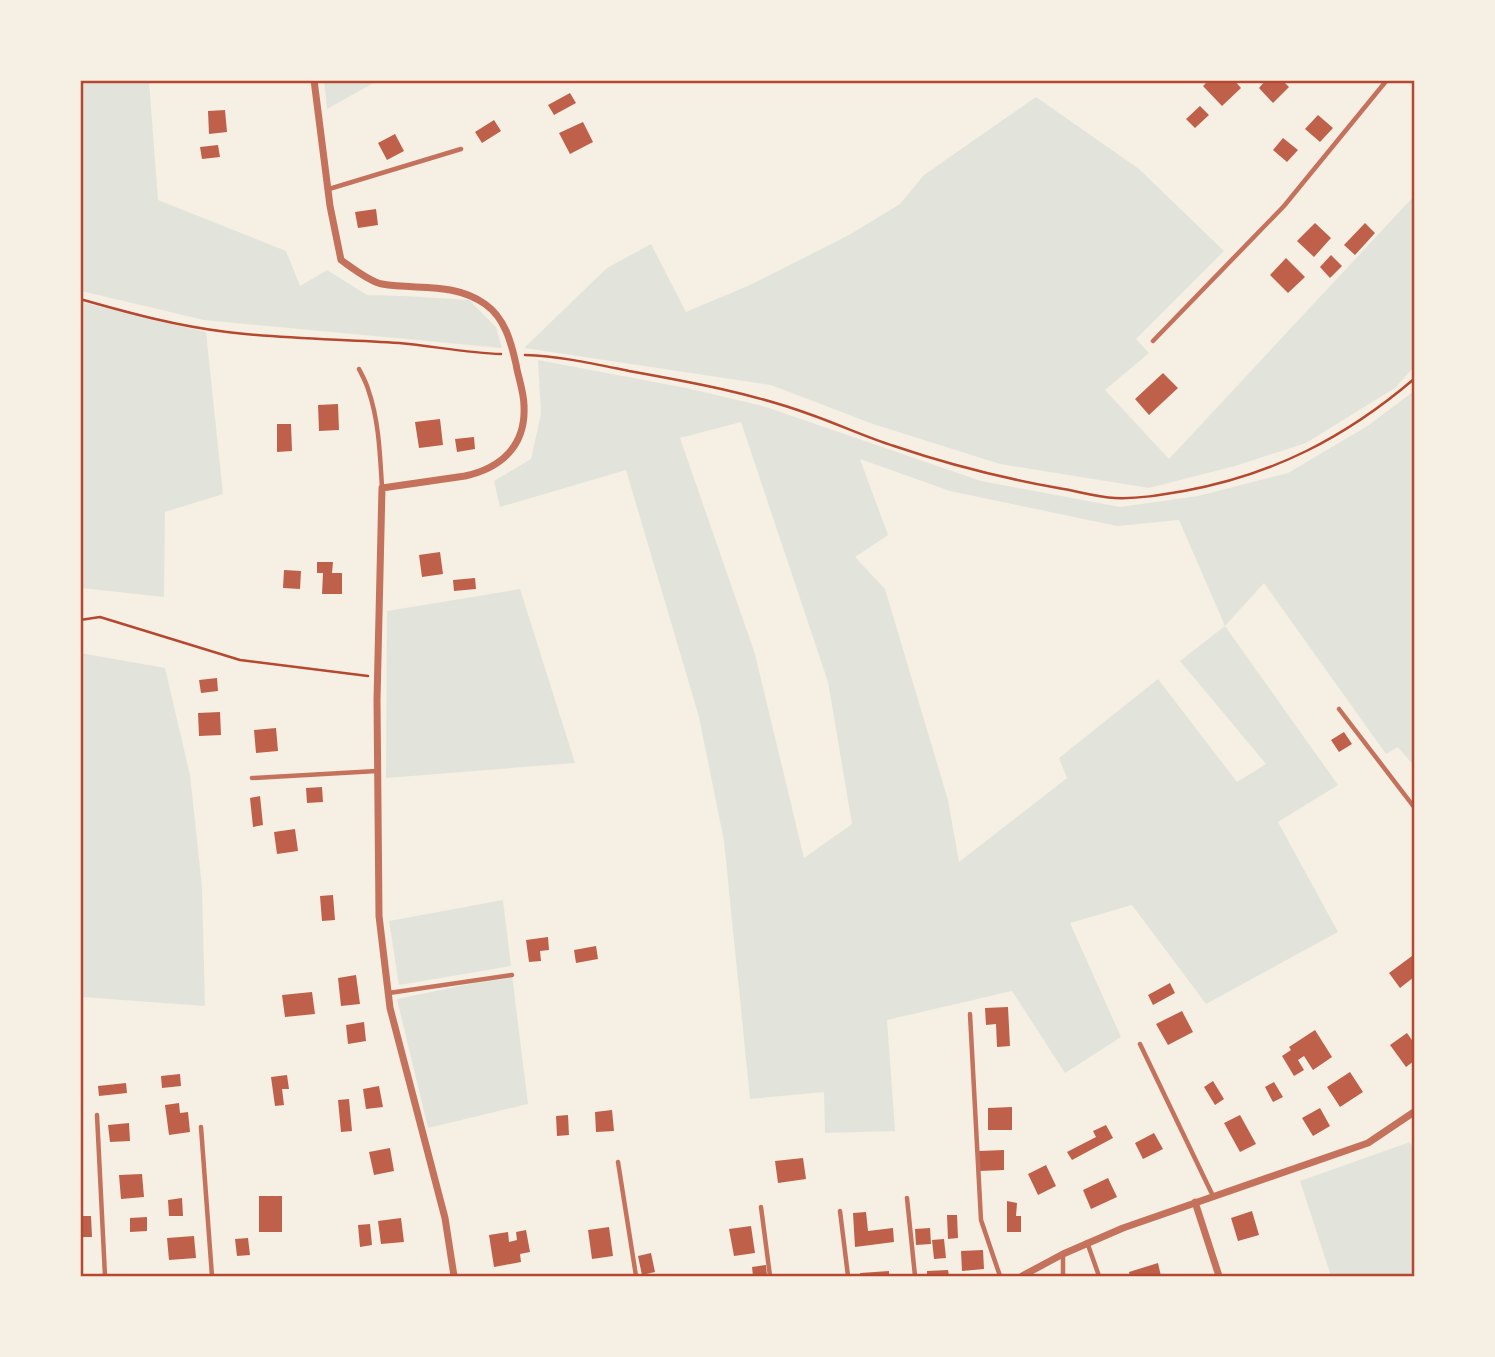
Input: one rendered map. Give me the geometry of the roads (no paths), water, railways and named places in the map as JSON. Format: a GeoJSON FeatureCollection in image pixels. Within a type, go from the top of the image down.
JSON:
{"type":"FeatureCollection","features":[{"type":"Feature","properties":{"kind":"street"},"geometry":{"type":"LineString","coordinates":[[314,80],[328,190],[341,260],[379,284],[454,290],[478,299],[496,313],[507,331],[524,405],[518,439],[509,454],[495,466],[477,473],[382,488],[378,678],[379,916],[390,1008],[445,1219],[454,1276]]}},
{"type":"Feature","properties":{"kind":"street"},"geometry":{"type":"LineString","coordinates":[[1023,1276],[1087,1242],[1368,1143],[1415,1112]]}},
{"type":"Feature","properties":{"kind":"street"},"geometry":{"type":"LineString","coordinates":[[1195,1202],[1219,1276]]}},
{"type":"Feature","properties":{"kind":"lane"},"geometry":{"type":"LineString","coordinates":[[1153,341],[1284,206],[1387,80]]}},
{"type":"Feature","properties":{"kind":"lane"},"geometry":{"type":"LineString","coordinates":[[328,190],[461,149]]}},
{"type":"Feature","properties":{"kind":"lane"},"geometry":{"type":"LineString","coordinates":[[359,369],[368,389],[375,422],[382,488]]}},
{"type":"Feature","properties":{"kind":"lane"},"geometry":{"type":"LineString","coordinates":[[1339,709],[1415,807]]}},
{"type":"Feature","properties":{"kind":"lane"},"geometry":{"type":"LineString","coordinates":[[252,778],[378,771]]}},
{"type":"Feature","properties":{"kind":"lane"},"geometry":{"type":"LineString","coordinates":[[388,993],[512,975]]}},
{"type":"Feature","properties":{"kind":"lane"},"geometry":{"type":"LineString","coordinates":[[970,1014],[981,1220],[1000,1276]]}},
{"type":"Feature","properties":{"kind":"lane"},"geometry":{"type":"LineString","coordinates":[[1140,1044],[1213,1196]]}},
{"type":"Feature","properties":{"kind":"lane"},"geometry":{"type":"LineString","coordinates":[[97,1115],[105,1276]]}},
{"type":"Feature","properties":{"kind":"lane"},"geometry":{"type":"LineString","coordinates":[[201,1127],[212,1276]]}},
{"type":"Feature","properties":{"kind":"lane"},"geometry":{"type":"LineString","coordinates":[[618,1162],[636,1276]]}},
{"type":"Feature","properties":{"kind":"lane"},"geometry":{"type":"LineString","coordinates":[[907,1198],[915,1276]]}},
{"type":"Feature","properties":{"kind":"lane"},"geometry":{"type":"LineString","coordinates":[[761,1207],[770,1276]]}},
{"type":"Feature","properties":{"kind":"lane"},"geometry":{"type":"LineString","coordinates":[[840,1211],[848,1276]]}},
{"type":"Feature","properties":{"kind":"lane"},"geometry":{"type":"LineString","coordinates":[[1087,1242],[1099,1276]]}},
{"type":"Feature","properties":{"kind":"lane"},"geometry":{"type":"LineString","coordinates":[[1063,1254],[1063,1276]]}}]}
